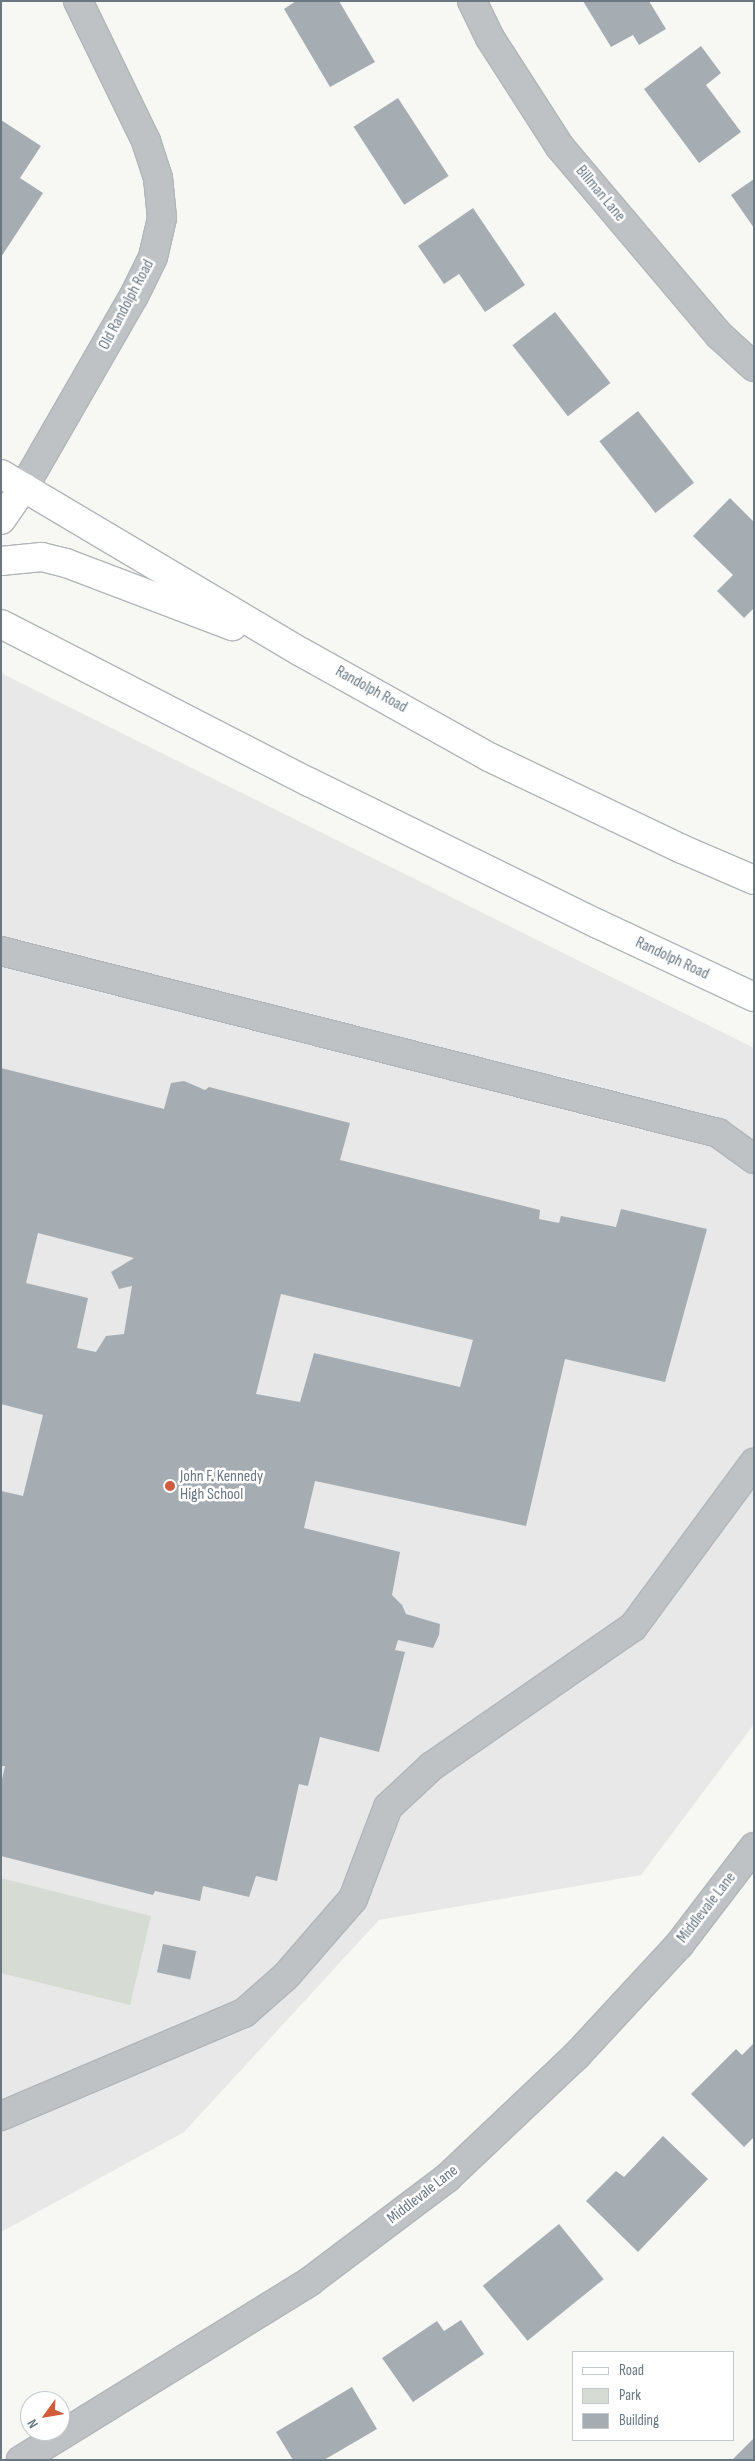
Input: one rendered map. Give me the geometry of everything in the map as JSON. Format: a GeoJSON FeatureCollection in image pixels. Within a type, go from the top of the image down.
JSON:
{"type":"FeatureCollection","features":[{"type":"Feature","properties":{"kind":"main road"},"geometry":{"type":"LineString","coordinates":[[1,520],[12,481]]}},
{"type":"Feature","properties":{"kind":"main road","name":"Randolph Road"},"geometry":{"type":"LineString","coordinates":[[12,481],[301,652],[489,757],[682,849],[754,880]]}},
{"type":"Feature","properties":{"kind":"main road"},"geometry":{"type":"LineString","coordinates":[[1,561],[42,557],[66,563],[301,652]]}},
{"type":"Feature","properties":{"kind":"main road","name":"Randolph Road"},"geometry":{"type":"LineString","coordinates":[[1,624],[318,786],[598,924],[754,997]]}},
{"type":"Feature","properties":{"kind":"street","name":"Old Randolph Road"},"geometry":{"type":"LineString","coordinates":[[12,481],[134,296],[153,257],[162,218],[158,178],[146,141],[78,1]]}},
{"type":"Feature","properties":{"kind":"street","name":"Billman Lane"},"geometry":{"type":"LineString","coordinates":[[472,1],[490,38],[560,147],[719,335],[754,367]]}},
{"type":"Feature","properties":{"kind":"street"},"geometry":{"type":"LineString","coordinates":[[1,951],[718,1133],[754,1159]]}},
{"type":"Feature","properties":{"kind":"street"},"geometry":{"type":"LineString","coordinates":[[1,2116],[244,2013],[251,2007],[286,1976],[353,1899],[388,1807],[432,1766],[633,1627],[754,1463]]}},
{"type":"Feature","properties":{"kind":"street","name":"Middlevale Lane"},"geometry":{"type":"LineString","coordinates":[[21,2460],[309,2282],[447,2178],[577,2055],[679,1945],[754,1847]]}},
{"type":"Feature","properties":{"kind":"shaded area","name":"John F. Kennedy High School"},"geometry":{"type":"Polygon","coordinates":[[[1,673],[754,1048],[754,1724],[641,1875],[379,1920],[184,2132],[1,2232],[1,673]]]}},
{"type":"Feature","properties":{"kind":"green space"},"geometry":{"type":"Polygon","coordinates":[[[1,1878],[151,1916],[130,2005],[1,1973],[1,1878]]]}},
{"type":"Feature","properties":{"kind":"building"},"geometry":{"type":"Polygon","coordinates":[[[296,1],[339,1],[375,62],[330,87],[284,9],[296,1]]]}},
{"type":"Feature","properties":{"kind":"building"},"geometry":{"type":"Polygon","coordinates":[[[583,1],[649,1],[666,29],[639,45],[633,35],[611,47],[583,1]]]}},
{"type":"Feature","properties":{"kind":"building"},"geometry":{"type":"Polygon","coordinates":[[[701,46],[721,73],[706,85],[741,132],[699,163],[644,89],[701,46]]]}},
{"type":"Feature","properties":{"kind":"building"},"geometry":{"type":"Polygon","coordinates":[[[398,98],[449,176],[404,205],[354,127],[398,98]]]}},
{"type":"Feature","properties":{"kind":"building"},"geometry":{"type":"Polygon","coordinates":[[[1,120],[41,146],[20,178],[43,193],[1,257],[1,120]]]}},
{"type":"Feature","properties":{"kind":"building"},"geometry":{"type":"Polygon","coordinates":[[[754,179],[754,228],[731,195],[754,179]]]}},
{"type":"Feature","properties":{"kind":"building"},"geometry":{"type":"Polygon","coordinates":[[[473,208],[525,285],[485,312],[459,274],[444,284],[418,246],[473,208]]]}},
{"type":"Feature","properties":{"kind":"building"},"geometry":{"type":"Polygon","coordinates":[[[555,312],[610,383],[568,416],[512,345],[555,312]]]}},
{"type":"Feature","properties":{"kind":"building"},"geometry":{"type":"Polygon","coordinates":[[[638,411],[694,483],[655,513],[599,441],[638,411]]]}},
{"type":"Feature","properties":{"kind":"building"},"geometry":{"type":"Polygon","coordinates":[[[730,498],[754,522],[754,608],[744,618],[717,591],[733,575],[693,536],[730,498]]]}},
{"type":"Feature","properties":{"kind":"building","name":"John F. Kennedy High School"},"geometry":{"type":"Polygon","coordinates":[[[1,1068],[164,1109],[171,1083],[184,1081],[205,1090],[209,1087],[350,1123],[340,1160],[540,1210],[539,1219],[559,1223],[561,1216],[616,1227],[621,1209],[707,1229],[665,1382],[565,1359],[526,1526],[315,1481],[304,1528],[400,1552],[392,1595],[402,1605],[406,1614],[440,1624],[439,1635],[433,1648],[398,1640],[395,1650],[405,1652],[379,1752],[320,1737],[308,1786],[299,1784],[277,1881],[256,1876],[249,1897],[203,1886],[200,1901],[155,1891],[153,1895],[1,1856],[1,1784],[5,1766],[1,1766],[1,1491],[23,1496],[43,1415],[1,1404],[1,1068]],[[38,1233],[26,1283],[88,1298],[77,1348],[96,1352],[106,1336],[124,1334],[132,1286],[119,1289],[111,1272],[134,1258],[38,1233]],[[281,1294],[256,1394],[300,1402],[314,1353],[460,1387],[473,1340],[281,1294]]]}},
{"type":"Feature","properties":{"kind":"building"},"geometry":{"type":"Polygon","coordinates":[[[163,1944],[196,1951],[190,1979],[157,1972],[163,1944]]]}},
{"type":"Feature","properties":{"kind":"building"},"geometry":{"type":"Polygon","coordinates":[[[754,2043],[754,2137],[744,2147],[691,2094],[736,2049],[742,2055],[754,2043]]]}},
{"type":"Feature","properties":{"kind":"building"},"geometry":{"type":"Polygon","coordinates":[[[663,2136],[708,2179],[638,2252],[586,2201],[616,2171],[624,2177],[663,2136]]]}},
{"type":"Feature","properties":{"kind":"building"},"geometry":{"type":"Polygon","coordinates":[[[559,2224],[604,2279],[528,2341],[483,2286],[559,2224]]]}},
{"type":"Feature","properties":{"kind":"building"},"geometry":{"type":"Polygon","coordinates":[[[461,2320],[484,2354],[413,2402],[382,2358],[437,2321],[444,2331],[461,2320]]]}},
{"type":"Feature","properties":{"kind":"building"},"geometry":{"type":"Polygon","coordinates":[[[352,2387],[377,2429],[324,2460],[293,2460],[276,2432],[352,2387]]]}},
{"type":"Feature","properties":{"kind":"building"},"geometry":{"type":"Polygon","coordinates":[[[754,2438],[754,2460],[732,2460],[754,2438]]]}},
{"type":"Feature","properties":{"kind":"place","name":"John F. Kennedy High School"},"geometry":{"type":"Point","coordinates":[170,1486]}}]}
